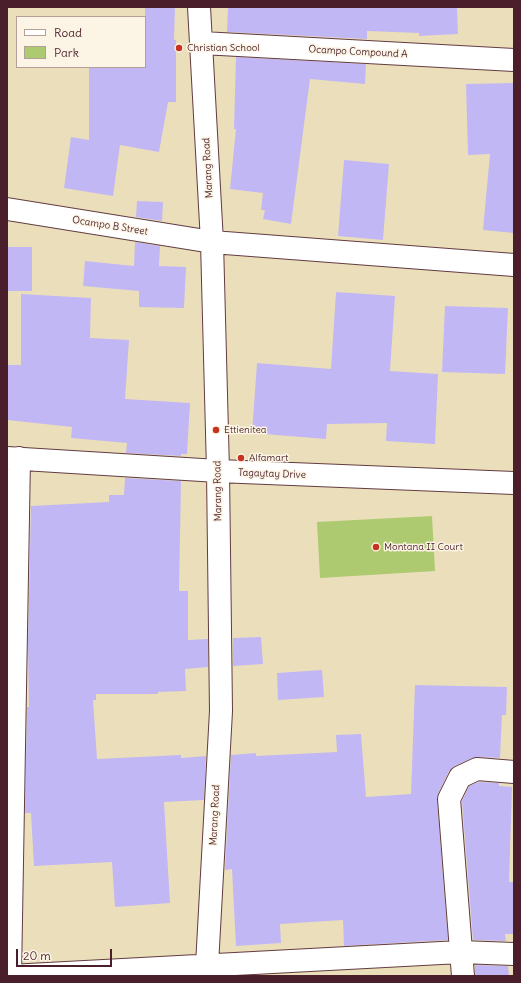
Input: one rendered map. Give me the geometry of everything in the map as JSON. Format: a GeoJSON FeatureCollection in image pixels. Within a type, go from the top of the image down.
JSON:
{"type":"FeatureCollection","features":[{"type":"Feature","properties":{"kind":"street","name":"Marang Road"},"geometry":{"type":"LineString","coordinates":[[199,7],[212,242],[218,471],[221,711],[207,971]]}},
{"type":"Feature","properties":{"kind":"street","name":"Ocampo Compound A"},"geometry":{"type":"LineString","coordinates":[[202,43],[514,60]]}},
{"type":"Feature","properties":{"kind":"street","name":"Ocampo B Street"},"geometry":{"type":"LineString","coordinates":[[7,209],[212,242],[514,265]]}},
{"type":"Feature","properties":{"kind":"street","name":"Tagaytay Drive"},"geometry":{"type":"LineString","coordinates":[[13,458],[218,471],[514,483]]}},
{"type":"Feature","properties":{"kind":"street"},"geometry":{"type":"LineString","coordinates":[[13,458],[10,976],[207,971],[460,952],[514,954]]}},
{"type":"Feature","properties":{"kind":"street"},"geometry":{"type":"LineString","coordinates":[[463,976],[449,799],[460,777],[477,769],[514,772]]}},
{"type":"Feature","properties":{"kind":"green space","name":"Montana II Court"},"geometry":{"type":"Polygon","coordinates":[[[432,516],[435,571],[320,578],[317,522],[432,516]]]}},
{"type":"Feature","properties":{"kind":"building"},"geometry":{"type":"Polygon","coordinates":[[[145,7],[175,7],[174,40],[176,40],[176,102],[168,102],[159,152],[120,145],[113,196],[64,188],[71,137],[89,140],[89,68],[146,68],[145,7]]]}},
{"type":"Feature","properties":{"kind":"building"},"geometry":{"type":"Polygon","coordinates":[[[228,7],[457,7],[458,34],[419,36],[419,33],[367,31],[367,39],[227,32],[228,7]]]}},
{"type":"Feature","properties":{"kind":"building"},"geometry":{"type":"Polygon","coordinates":[[[236,57],[366,64],[365,84],[310,79],[291,224],[263,219],[265,210],[261,210],[263,193],[230,189],[236,129],[234,129],[236,57]]]}},
{"type":"Feature","properties":{"kind":"building"},"geometry":{"type":"Polygon","coordinates":[[[514,83],[514,233],[483,230],[490,154],[468,155],[466,84],[514,83]]]}},
{"type":"Feature","properties":{"kind":"building"},"geometry":{"type":"Polygon","coordinates":[[[344,160],[389,164],[383,240],[338,236],[344,160]]]}},
{"type":"Feature","properties":{"kind":"building"},"geometry":{"type":"Polygon","coordinates":[[[137,201],[163,202],[162,221],[136,217],[137,201]]]}},
{"type":"Feature","properties":{"kind":"building"},"geometry":{"type":"Polygon","coordinates":[[[135,242],[160,246],[159,266],[186,267],[184,308],[139,307],[139,291],[83,286],[85,261],[134,266],[135,242]]]}},
{"type":"Feature","properties":{"kind":"building"},"geometry":{"type":"Polygon","coordinates":[[[7,247],[32,247],[32,291],[7,291],[7,247]]]}},
{"type":"Feature","properties":{"kind":"building"},"geometry":{"type":"Polygon","coordinates":[[[336,292],[395,296],[390,371],[438,374],[435,444],[386,441],[387,423],[327,424],[326,439],[252,433],[257,363],[331,369],[336,292]]]}},
{"type":"Feature","properties":{"kind":"building"},"geometry":{"type":"Polygon","coordinates":[[[21,294],[91,298],[90,338],[129,340],[125,399],[190,403],[187,454],[181,454],[181,456],[126,453],[127,443],[71,438],[72,427],[7,420],[7,365],[21,365],[21,294]]]}},
{"type":"Feature","properties":{"kind":"building"},"geometry":{"type":"Polygon","coordinates":[[[445,306],[508,308],[505,374],[442,372],[445,306]]]}},
{"type":"Feature","properties":{"kind":"building"},"geometry":{"type":"Polygon","coordinates":[[[125,478],[181,481],[179,591],[188,591],[188,640],[208,639],[208,667],[185,669],[186,691],[158,692],[158,694],[96,694],[96,700],[93,700],[97,759],[181,755],[181,758],[206,756],[204,800],[164,802],[170,903],[115,907],[112,862],[34,866],[31,813],[25,813],[27,707],[29,707],[28,643],[31,506],[109,502],[109,495],[124,495],[125,478]]]}},
{"type":"Feature","properties":{"kind":"building"},"geometry":{"type":"Polygon","coordinates":[[[261,637],[263,664],[233,666],[233,638],[261,637]]]}},
{"type":"Feature","properties":{"kind":"building"},"geometry":{"type":"Polygon","coordinates":[[[322,670],[324,697],[278,700],[277,673],[322,670]]]}},
{"type":"Feature","properties":{"kind":"building"},"geometry":{"type":"Polygon","coordinates":[[[415,685],[507,687],[506,715],[502,715],[500,758],[472,758],[455,766],[449,771],[438,794],[437,800],[448,940],[344,946],[343,920],[280,924],[281,943],[236,946],[232,869],[225,870],[231,755],[256,753],[256,756],[337,752],[336,735],[361,734],[366,797],[411,794],[415,685]]]}},
{"type":"Feature","properties":{"kind":"building"},"geometry":{"type":"Polygon","coordinates":[[[479,782],[499,783],[499,786],[512,787],[509,882],[514,882],[514,934],[505,934],[506,941],[473,940],[462,801],[469,786],[479,782]]]}},
{"type":"Feature","properties":{"kind":"building"},"geometry":{"type":"Polygon","coordinates":[[[475,965],[508,966],[509,976],[475,976],[475,965]]]}},
{"type":"Feature","properties":{"kind":"place","name":"Christian School"},"geometry":{"type":"Point","coordinates":[179,48]}},
{"type":"Feature","properties":{"kind":"place","name":"Ettienitea"},"geometry":{"type":"Point","coordinates":[216,430]}},
{"type":"Feature","properties":{"kind":"place","name":"Alfamart"},"geometry":{"type":"Point","coordinates":[241,458]}},
{"type":"Feature","properties":{"kind":"place","name":"Montana II Court"},"geometry":{"type":"Point","coordinates":[376,547]}}]}
